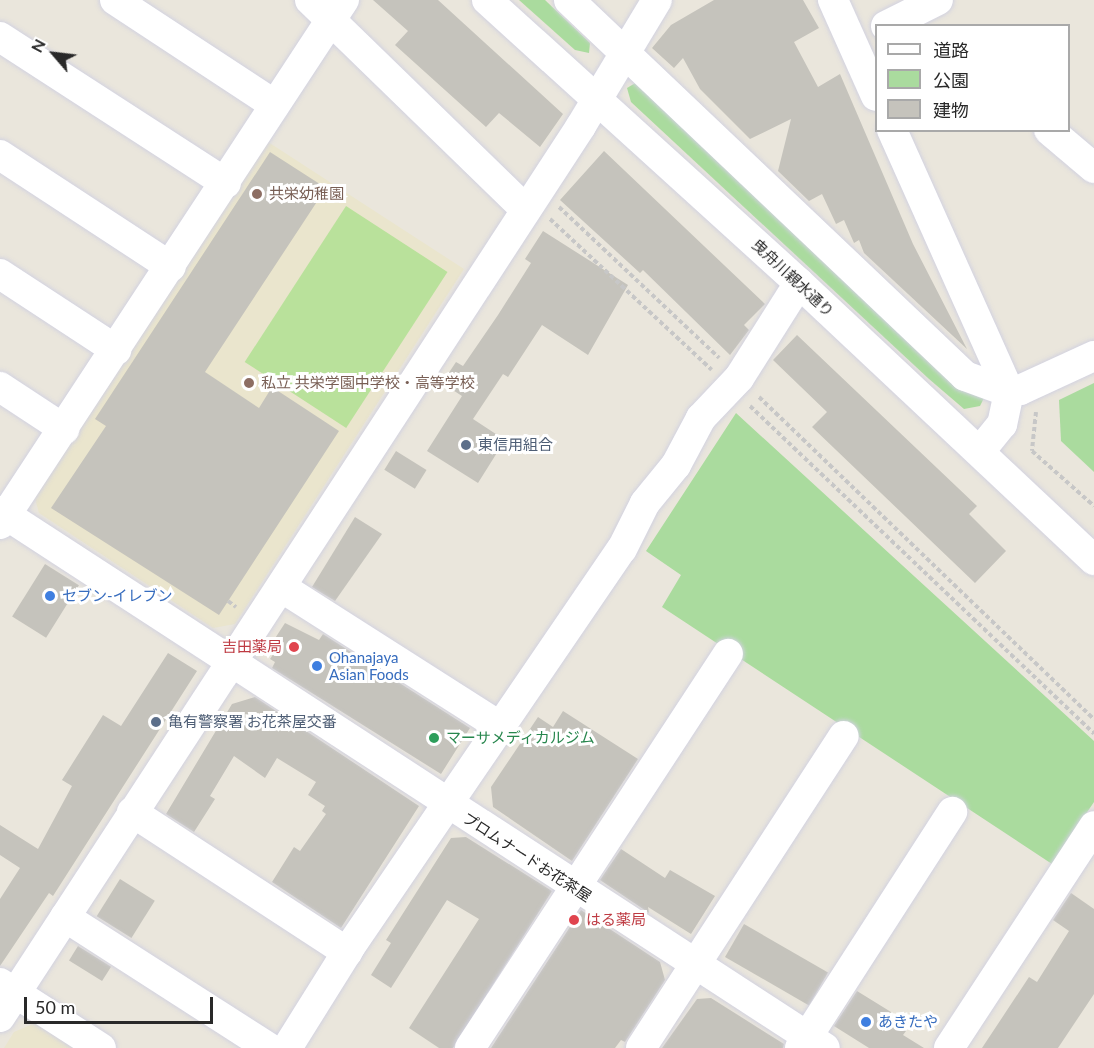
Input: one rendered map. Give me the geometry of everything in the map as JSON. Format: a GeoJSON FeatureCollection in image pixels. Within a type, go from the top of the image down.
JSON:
{"type":"FeatureCollection","features":[{"type":"Feature","properties":{"kind":"street"},"geometry":{"type":"LineString","coordinates":[[117,0],[275,105]]}},
{"type":"Feature","properties":{"kind":"street","name":"曳舟川親水通り"},"geometry":{"type":"LineString","coordinates":[[487,0],[799,283],[1094,560]]}},
{"type":"Feature","properties":{"kind":"street"},"geometry":{"type":"LineString","coordinates":[[569,0],[965,376],[1009,392],[1094,357]]}},
{"type":"Feature","properties":{"kind":"street"},"geometry":{"type":"LineString","coordinates":[[101,1048],[5,998],[65,917],[132,812],[536,203],[657,0]]}},
{"type":"Feature","properties":{"kind":"street"},"geometry":{"type":"LineString","coordinates":[[833,0],[863,35],[875,91]]}},
{"type":"Feature","properties":{"kind":"street"},"geometry":{"type":"LineString","coordinates":[[907,22],[938,0]]}},
{"type":"Feature","properties":{"kind":"street"},"geometry":{"type":"LineString","coordinates":[[2,517],[64,429],[226,183],[275,105],[328,6],[536,203]]}},
{"type":"Feature","properties":{"kind":"street"},"geometry":{"type":"LineString","coordinates":[[0,38],[226,183]]}},
{"type":"Feature","properties":{"kind":"street"},"geometry":{"type":"LineString","coordinates":[[893,132],[1009,392],[1001,425],[980,451]]}},
{"type":"Feature","properties":{"kind":"street"},"geometry":{"type":"LineString","coordinates":[[1051,132],[1094,168]]}},
{"type":"Feature","properties":{"kind":"street"},"geometry":{"type":"LineString","coordinates":[[0,155],[171,267]]}},
{"type":"Feature","properties":{"kind":"street"},"geometry":{"type":"LineString","coordinates":[[0,274],[116,350]]}},
{"type":"Feature","properties":{"kind":"street"},"geometry":{"type":"LineString","coordinates":[[288,1048],[347,952],[622,549],[645,503],[676,465],[701,418],[735,382],[799,283]]}},
{"type":"Feature","properties":{"kind":"street"},"geometry":{"type":"LineString","coordinates":[[0,387],[64,429]]}},
{"type":"Feature","properties":{"kind":"street","name":"プロムナードお花茶屋"},"geometry":{"type":"LineString","coordinates":[[2,517],[577,888],[811,1044]]}},
{"type":"Feature","properties":{"kind":"street"},"geometry":{"type":"LineString","coordinates":[[281,587],[502,728]]}},
{"type":"Feature","properties":{"kind":"street"},"geometry":{"type":"LineString","coordinates":[[471,1048],[728,654]]}},
{"type":"Feature","properties":{"kind":"street"},"geometry":{"type":"LineString","coordinates":[[641,1048],[844,736]]}},
{"type":"Feature","properties":{"kind":"street"},"geometry":{"type":"LineString","coordinates":[[132,812],[347,952]]}},
{"type":"Feature","properties":{"kind":"street"},"geometry":{"type":"LineString","coordinates":[[811,1044],[952,812]]}},
{"type":"Feature","properties":{"kind":"street"},"geometry":{"type":"LineString","coordinates":[[949,1048],[1094,826]]}},
{"type":"Feature","properties":{"kind":"street"},"geometry":{"type":"LineString","coordinates":[[65,917],[269,1048]]}},
{"type":"Feature","properties":{"kind":"path"},"geometry":{"type":"LineString","coordinates":[[536,203],[735,382],[1094,718]]}},
{"type":"Feature","properties":{"kind":"path"},"geometry":{"type":"LineString","coordinates":[[536,203],[735,382],[1094,734]]}},
{"type":"Feature","properties":{"kind":"path"},"geometry":{"type":"LineString","coordinates":[[1036,408],[1032,451],[1094,506]]}},
{"type":"Feature","properties":{"kind":"shaded area","name":"私立 共栄学園中学校・高等学校"},"geometry":{"type":"Polygon","coordinates":[[[265,140],[464,269],[235,624],[213,628],[39,513],[35,498],[265,140]]]}},
{"type":"Feature","properties":{"kind":"shaded area"},"geometry":{"type":"Polygon","coordinates":[[[35,1023],[74,1048],[4,1048],[14,1032],[35,1023]]]}},
{"type":"Feature","properties":{"kind":"green space"},"geometry":{"type":"Polygon","coordinates":[[[519,0],[545,0],[590,43],[589,53],[575,50],[519,0]]]}},
{"type":"Feature","properties":{"kind":"green space"},"geometry":{"type":"Polygon","coordinates":[[[637,82],[985,396],[980,406],[964,409],[929,379],[631,102],[627,88],[637,82]]]}},
{"type":"Feature","properties":{"kind":"green space"},"geometry":{"type":"Polygon","coordinates":[[[346,206],[447,272],[346,428],[245,362],[346,206]]]}},
{"type":"Feature","properties":{"kind":"green space"},"geometry":{"type":"Polygon","coordinates":[[[1094,383],[1094,472],[1061,441],[1059,400],[1094,383]]]}},
{"type":"Feature","properties":{"kind":"green space"},"geometry":{"type":"Polygon","coordinates":[[[736,413],[1094,741],[1094,802],[1052,864],[662,607],[681,575],[646,551],[736,413]]]}},
{"type":"Feature","properties":{"kind":"building"},"geometry":{"type":"Polygon","coordinates":[[[373,0],[438,0],[563,114],[540,147],[499,113],[486,127],[395,45],[408,31],[373,0]]]}},
{"type":"Feature","properties":{"kind":"building"},"geometry":{"type":"Polygon","coordinates":[[[714,0],[803,0],[819,28],[794,42],[818,87],[840,74],[913,244],[967,349],[864,253],[859,240],[854,243],[844,220],[836,224],[822,194],[809,201],[778,171],[791,119],[750,139],[700,89],[683,58],[674,68],[652,48],[671,25],[714,0]]]}},
{"type":"Feature","properties":{"kind":"building"},"geometry":{"type":"Polygon","coordinates":[[[604,151],[765,304],[744,325],[749,330],[730,355],[643,270],[640,273],[560,200],[604,151]]]}},
{"type":"Feature","properties":{"kind":"building"},"geometry":{"type":"Polygon","coordinates":[[[270,152],[326,188],[205,372],[259,408],[272,387],[339,431],[219,615],[51,508],[106,426],[95,419],[270,152]]]}},
{"type":"Feature","properties":{"kind":"building"},"geometry":{"type":"Polygon","coordinates":[[[543,231],[628,285],[588,355],[542,325],[508,377],[503,374],[473,419],[505,440],[478,483],[427,451],[462,396],[442,383],[456,362],[463,366],[498,315],[531,263],[525,259],[543,231]]]}},
{"type":"Feature","properties":{"kind":"building"},"geometry":{"type":"Polygon","coordinates":[[[797,335],[977,506],[969,514],[1006,551],[975,583],[812,427],[827,412],[773,360],[797,335]]]}},
{"type":"Feature","properties":{"kind":"building"},"geometry":{"type":"Polygon","coordinates":[[[396,451],[427,470],[415,489],[384,470],[396,451]]]}},
{"type":"Feature","properties":{"kind":"building"},"geometry":{"type":"Polygon","coordinates":[[[355,517],[382,534],[335,601],[312,587],[355,517]]]}},
{"type":"Feature","properties":{"kind":"building"},"geometry":{"type":"Polygon","coordinates":[[[45,564],[79,585],[46,638],[12,617],[45,564]]]}},
{"type":"Feature","properties":{"kind":"building"},"geometry":{"type":"Polygon","coordinates":[[[285,623],[319,640],[323,634],[470,728],[441,774],[272,668],[275,662],[270,659],[274,653],[268,649],[285,623]]]}},
{"type":"Feature","properties":{"kind":"building"},"geometry":{"type":"Polygon","coordinates":[[[168,653],[197,671],[53,896],[49,893],[0,966],[0,899],[20,868],[0,855],[0,825],[38,849],[72,786],[62,780],[103,715],[121,726],[168,653]]]}},
{"type":"Feature","properties":{"kind":"building"},"geometry":{"type":"Polygon","coordinates":[[[255,697],[419,806],[341,928],[272,882],[294,847],[300,851],[326,814],[322,811],[325,806],[308,795],[316,782],[277,758],[265,778],[234,756],[210,796],[215,799],[194,832],[166,814],[232,704],[255,697]]]}},
{"type":"Feature","properties":{"kind":"building"},"geometry":{"type":"Polygon","coordinates":[[[563,711],[638,759],[572,861],[493,807],[491,787],[538,717],[553,727],[563,711]]]}},
{"type":"Feature","properties":{"kind":"building"},"geometry":{"type":"Polygon","coordinates":[[[466,837],[552,891],[453,1048],[439,1048],[409,1028],[479,919],[447,900],[391,988],[371,975],[391,943],[386,940],[451,838],[466,837]]]}},
{"type":"Feature","properties":{"kind":"building"},"geometry":{"type":"Polygon","coordinates":[[[621,849],[665,878],[670,870],[715,896],[691,934],[648,907],[649,913],[600,880],[621,849]]]}},
{"type":"Feature","properties":{"kind":"building"},"geometry":{"type":"Polygon","coordinates":[[[120,879],[155,901],[131,938],[97,916],[120,879]]]}},
{"type":"Feature","properties":{"kind":"building"},"geometry":{"type":"Polygon","coordinates":[[[1071,893],[1094,909],[1094,994],[1058,1048],[982,1048],[1029,977],[1037,982],[1069,931],[1053,920],[1071,893]]]}},
{"type":"Feature","properties":{"kind":"building"},"geometry":{"type":"Polygon","coordinates":[[[581,910],[660,962],[665,980],[625,1042],[621,1040],[615,1048],[491,1048],[581,910]]]}},
{"type":"Feature","properties":{"kind":"building"},"geometry":{"type":"Polygon","coordinates":[[[744,924],[828,972],[809,1005],[725,957],[744,924]]]}},
{"type":"Feature","properties":{"kind":"building"},"geometry":{"type":"Polygon","coordinates":[[[78,946],[111,967],[102,981],[69,960],[78,946]]]}},
{"type":"Feature","properties":{"kind":"building"},"geometry":{"type":"Polygon","coordinates":[[[857,991],[891,1012],[888,1019],[906,1031],[903,1035],[924,1048],[869,1048],[834,1026],[857,991]]]}},
{"type":"Feature","properties":{"kind":"building"},"geometry":{"type":"Polygon","coordinates":[[[711,998],[784,1044],[783,1048],[662,1048],[697,999],[711,998]]]}},
{"type":"Feature","properties":{"kind":"place","name":"共栄幼稚園"},"geometry":{"type":"Point","coordinates":[257,194]}},
{"type":"Feature","properties":{"kind":"place","name":"私立 共栄学園中学校・高等学校"},"geometry":{"type":"Point","coordinates":[249,383]}},
{"type":"Feature","properties":{"kind":"place","name":"東信用組合"},"geometry":{"type":"Point","coordinates":[466,445]}},
{"type":"Feature","properties":{"kind":"place","name":"セブン-イレブン"},"geometry":{"type":"Point","coordinates":[50,596]}},
{"type":"Feature","properties":{"kind":"place","name":"吉田薬局"},"geometry":{"type":"Point","coordinates":[294,647]}},
{"type":"Feature","properties":{"kind":"place","name":"Ohanajaya Asian Foods"},"geometry":{"type":"Point","coordinates":[317,666]}},
{"type":"Feature","properties":{"kind":"place","name":"亀有警察署 お花茶屋交番"},"geometry":{"type":"Point","coordinates":[156,722]}},
{"type":"Feature","properties":{"kind":"place","name":"マーサメディカルジム"},"geometry":{"type":"Point","coordinates":[434,738]}},
{"type":"Feature","properties":{"kind":"place","name":"はる薬局"},"geometry":{"type":"Point","coordinates":[574,920]}},
{"type":"Feature","properties":{"kind":"place","name":"あきたや"},"geometry":{"type":"Point","coordinates":[866,1022]}}]}
